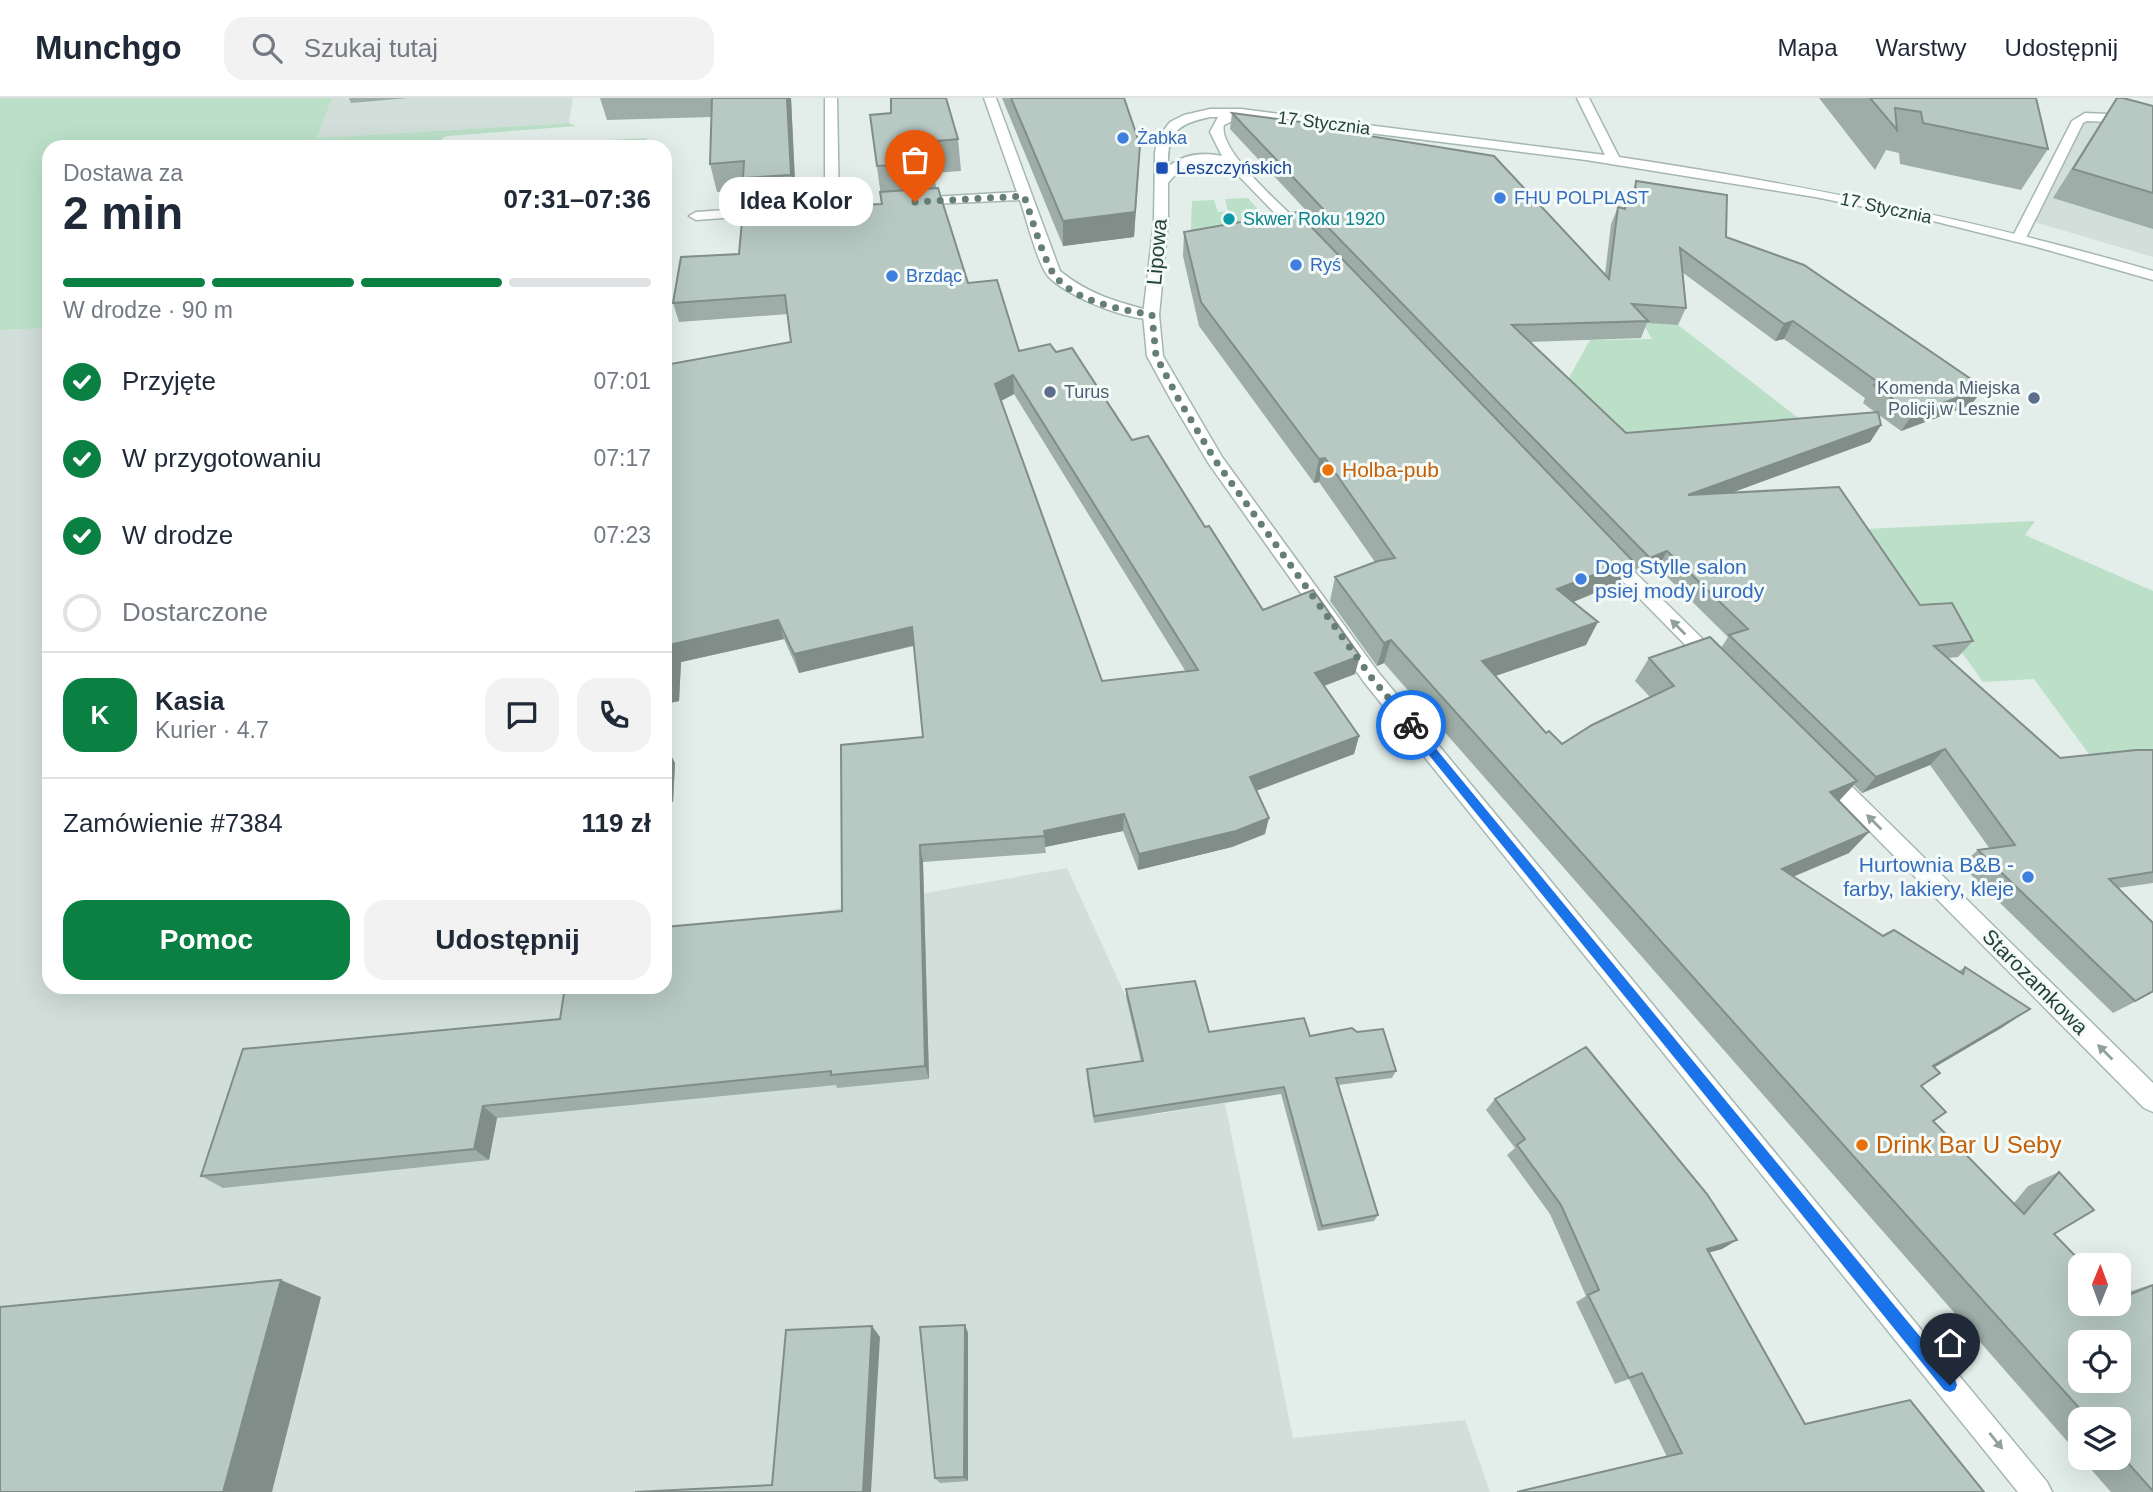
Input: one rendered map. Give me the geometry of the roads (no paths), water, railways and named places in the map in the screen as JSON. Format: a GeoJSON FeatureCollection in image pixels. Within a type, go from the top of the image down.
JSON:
{"type":"FeatureCollection","features":[{"type":"Feature","properties":{"kind":"street"},"geometry":{"type":"LineString","coordinates":[[831,98],[832,207]]}},
{"type":"Feature","properties":{"kind":"street"},"geometry":{"type":"LineString","coordinates":[[990,98],[1053,273],[1071,289],[1093,301],[1152,315]]}},
{"type":"Feature","properties":{"kind":"street"},"geometry":{"type":"LineString","coordinates":[[1583,98],[1615,162]]}},
{"type":"Feature","properties":{"kind":"street"},"geometry":{"type":"LineString","coordinates":[[2133,105],[2153,120]]}},
{"type":"Feature","properties":{"kind":"street"},"geometry":{"type":"LineString","coordinates":[[1241,113],[1227,116],[1219,122],[1216,131],[1222,146],[1238,167],[1313,244]]}},
{"type":"Feature","properties":{"kind":"street","name":"17 Stycznia"},"geometry":{"type":"LineString","coordinates":[[1241,113],[1752,181],[1880,205],[2019,238],[2153,276]]}},
{"type":"Feature","properties":{"kind":"street","name":"Lipowa"},"geometry":{"type":"LineString","coordinates":[[1241,113],[1199,115],[1174,125],[1164,138],[1152,315],[1156,356],[1179,400],[1215,460],[1371,677],[2037,1492]]}},
{"type":"Feature","properties":{"kind":"street"},"geometry":{"type":"LineString","coordinates":[[2019,238],[2078,121],[2085,117],[2153,120]]}},
{"type":"Feature","properties":{"kind":"street"},"geometry":{"type":"LineString","coordinates":[[1162,181],[1183,162],[1198,158],[1219,159],[1238,167]]}},
{"type":"Feature","properties":{"kind":"street"},"geometry":{"type":"LineString","coordinates":[[901,203],[1024,196]]}},
{"type":"Feature","properties":{"kind":"street"},"geometry":{"type":"LineString","coordinates":[[696,216],[792,210]]}},
{"type":"Feature","properties":{"kind":"street"},"geometry":{"type":"LineString","coordinates":[[1595,541],[1730,678]]}},
{"type":"Feature","properties":{"kind":"street","name":"Starozamkowa"},"geometry":{"type":"LineString","coordinates":[[1808,756],[2153,1100]]}},
{"type":"Feature","properties":{"kind":"place","name":"Żabka"},"geometry":{"type":"Point","coordinates":[1123,138]}},
{"type":"Feature","properties":{"kind":"place","name":"Leszczyńskich"},"geometry":{"type":"Point","coordinates":[1162,168]}},
{"type":"Feature","properties":{"kind":"place","name":"FHU POLPLAST"},"geometry":{"type":"Point","coordinates":[1500,198]}},
{"type":"Feature","properties":{"kind":"place","name":"Idea Kolor"},"geometry":{"type":"Point","coordinates":[915,202]}},
{"type":"Feature","properties":{"kind":"place","name":"Skwer Roku 1920"},"geometry":{"type":"Point","coordinates":[1229,219]}},
{"type":"Feature","properties":{"kind":"place","name":"Ryś"},"geometry":{"type":"Point","coordinates":[1296,265]}},
{"type":"Feature","properties":{"kind":"place","name":"Brzdąc"},"geometry":{"type":"Point","coordinates":[892,276]}},
{"type":"Feature","properties":{"kind":"place","name":"Turus"},"geometry":{"type":"Point","coordinates":[1050,392]}},
{"type":"Feature","properties":{"kind":"place","name":"Komenda Miejska Policji w Lesznie"},"geometry":{"type":"Point","coordinates":[2034,398]}},
{"type":"Feature","properties":{"kind":"place","name":"Holba-pub"},"geometry":{"type":"Point","coordinates":[1328,470]}},
{"type":"Feature","properties":{"kind":"place","name":"Dog Stylle salon psiej mody i urody"},"geometry":{"type":"Point","coordinates":[1581,579]}},
{"type":"Feature","properties":{"kind":"place","name":"Hurtownia B&B - farby, lakiery, kleje"},"geometry":{"type":"Point","coordinates":[2028,877]}},
{"type":"Feature","properties":{"kind":"place","name":"Drink Bar U Seby"},"geometry":{"type":"Point","coordinates":[1862,1145]}}]}
